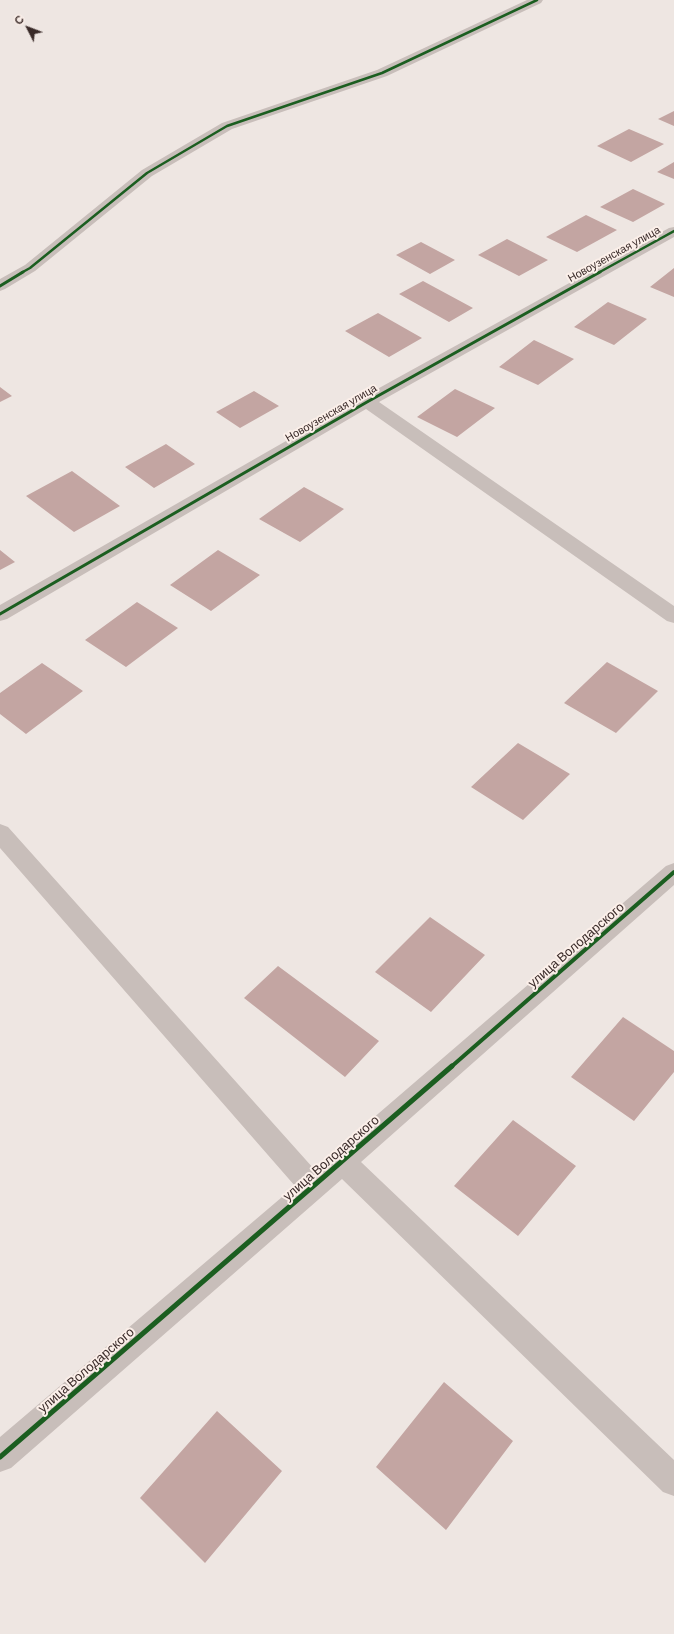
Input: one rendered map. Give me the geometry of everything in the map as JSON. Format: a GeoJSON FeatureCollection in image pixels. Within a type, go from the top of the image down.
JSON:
{"type":"FeatureCollection","features":[{"type":"Feature","properties":{"kind":"street"},"geometry":{"type":"LineString","coordinates":[[0,286],[30,268],[147,173],[227,126],[382,73],[537,0]]}},
{"type":"Feature","properties":{"kind":"street","name":"Новоузенская улица"},"geometry":{"type":"LineString","coordinates":[[0,614],[368,402],[674,231]]}},
{"type":"Feature","properties":{"kind":"street"},"geometry":{"type":"LineString","coordinates":[[368,402],[674,616]]}},
{"type":"Feature","properties":{"kind":"street"},"geometry":{"type":"LineString","coordinates":[[0,833],[313,1187]]}},
{"type":"Feature","properties":{"kind":"street","name":"улица Володарского"},"geometry":{"type":"LineString","coordinates":[[0,1457],[343,1162],[674,872]]}},
{"type":"Feature","properties":{"kind":"street"},"geometry":{"type":"LineString","coordinates":[[343,1162],[674,1481]]}},
{"type":"Feature","properties":{"kind":"building"},"geometry":{"type":"Polygon","coordinates":[[[674,111],[674,126],[658,119],[674,111]]]}},
{"type":"Feature","properties":{"kind":"building"},"geometry":{"type":"Polygon","coordinates":[[[629,129],[664,144],[631,162],[597,146],[629,129]]]}},
{"type":"Feature","properties":{"kind":"building"},"geometry":{"type":"Polygon","coordinates":[[[674,162],[674,179],[657,172],[674,162]]]}},
{"type":"Feature","properties":{"kind":"building"},"geometry":{"type":"Polygon","coordinates":[[[633,189],[665,204],[633,222],[600,207],[633,189]]]}},
{"type":"Feature","properties":{"kind":"building"},"geometry":{"type":"Polygon","coordinates":[[[586,215],[617,230],[577,252],[546,237],[586,215]]]}},
{"type":"Feature","properties":{"kind":"building"},"geometry":{"type":"Polygon","coordinates":[[[507,239],[548,260],[519,276],[478,255],[507,239]]]}},
{"type":"Feature","properties":{"kind":"building"},"geometry":{"type":"Polygon","coordinates":[[[421,242],[455,260],[430,274],[396,255],[421,242]]]}},
{"type":"Feature","properties":{"kind":"building"},"geometry":{"type":"Polygon","coordinates":[[[674,268],[674,297],[650,287],[674,268]]]}},
{"type":"Feature","properties":{"kind":"building"},"geometry":{"type":"Polygon","coordinates":[[[423,281],[473,308],[449,322],[399,294],[423,281]]]}},
{"type":"Feature","properties":{"kind":"building"},"geometry":{"type":"Polygon","coordinates":[[[608,302],[647,319],[614,345],[574,327],[608,302]]]}},
{"type":"Feature","properties":{"kind":"building"},"geometry":{"type":"Polygon","coordinates":[[[378,313],[422,338],[389,357],[345,331],[378,313]]]}},
{"type":"Feature","properties":{"kind":"building"},"geometry":{"type":"Polygon","coordinates":[[[534,340],[574,359],[538,385],[499,367],[534,340]]]}},
{"type":"Feature","properties":{"kind":"building"},"geometry":{"type":"Polygon","coordinates":[[[0,387],[12,396],[0,402],[0,387]]]}},
{"type":"Feature","properties":{"kind":"building"},"geometry":{"type":"Polygon","coordinates":[[[455,389],[495,408],[457,437],[417,417],[455,389]]]}},
{"type":"Feature","properties":{"kind":"building"},"geometry":{"type":"Polygon","coordinates":[[[254,391],[279,406],[240,428],[216,412],[254,391]]]}},
{"type":"Feature","properties":{"kind":"building"},"geometry":{"type":"Polygon","coordinates":[[[166,444],[195,464],[154,488],[125,467],[166,444]]]}},
{"type":"Feature","properties":{"kind":"building"},"geometry":{"type":"Polygon","coordinates":[[[72,471],[120,506],[74,532],[26,496],[72,471]]]}},
{"type":"Feature","properties":{"kind":"building"},"geometry":{"type":"Polygon","coordinates":[[[304,487],[344,509],[300,542],[259,519],[304,487]]]}},
{"type":"Feature","properties":{"kind":"building"},"geometry":{"type":"Polygon","coordinates":[[[0,550],[15,562],[0,570],[0,550]]]}},
{"type":"Feature","properties":{"kind":"building"},"geometry":{"type":"Polygon","coordinates":[[[218,550],[260,575],[211,611],[170,585],[218,550]]]}},
{"type":"Feature","properties":{"kind":"building"},"geometry":{"type":"Polygon","coordinates":[[[137,602],[178,628],[126,667],[85,640],[137,602]]]}},
{"type":"Feature","properties":{"kind":"building"},"geometry":{"type":"Polygon","coordinates":[[[607,662],[658,691],[616,733],[564,703],[607,662]]]}},
{"type":"Feature","properties":{"kind":"building"},"geometry":{"type":"Polygon","coordinates":[[[42,663],[83,691],[26,734],[0,714],[0,693],[42,663]]]}},
{"type":"Feature","properties":{"kind":"building"},"geometry":{"type":"Polygon","coordinates":[[[518,743],[570,774],[523,820],[471,787],[518,743]]]}},
{"type":"Feature","properties":{"kind":"building"},"geometry":{"type":"Polygon","coordinates":[[[430,917],[485,955],[431,1012],[375,972],[430,917]]]}},
{"type":"Feature","properties":{"kind":"building"},"geometry":{"type":"Polygon","coordinates":[[[278,966],[379,1041],[345,1077],[244,998],[278,966]]]}},
{"type":"Feature","properties":{"kind":"building"},"geometry":{"type":"Polygon","coordinates":[[[623,1017],[674,1051],[674,1072],[634,1121],[571,1077],[623,1017]]]}},
{"type":"Feature","properties":{"kind":"building"},"geometry":{"type":"Polygon","coordinates":[[[513,1120],[576,1166],[518,1236],[454,1186],[513,1120]]]}},
{"type":"Feature","properties":{"kind":"building"},"geometry":{"type":"Polygon","coordinates":[[[444,1382],[513,1441],[446,1530],[376,1467],[444,1382]]]}},
{"type":"Feature","properties":{"kind":"building"},"geometry":{"type":"Polygon","coordinates":[[[217,1411],[282,1471],[205,1563],[140,1498],[217,1411]]]}},
{"type":"Feature","properties":{"kind":"cycle path"},"geometry":{"type":"LineString","coordinates":[[0,286],[30,268],[147,173],[227,126],[382,73],[537,0]]}},
{"type":"Feature","properties":{"kind":"cycle path"},"geometry":{"type":"LineString","coordinates":[[0,614],[367,402],[674,231]]}},
{"type":"Feature","properties":{"kind":"cycle path"},"geometry":{"type":"LineString","coordinates":[[0,1457],[313,1187],[674,872]]}}]}
